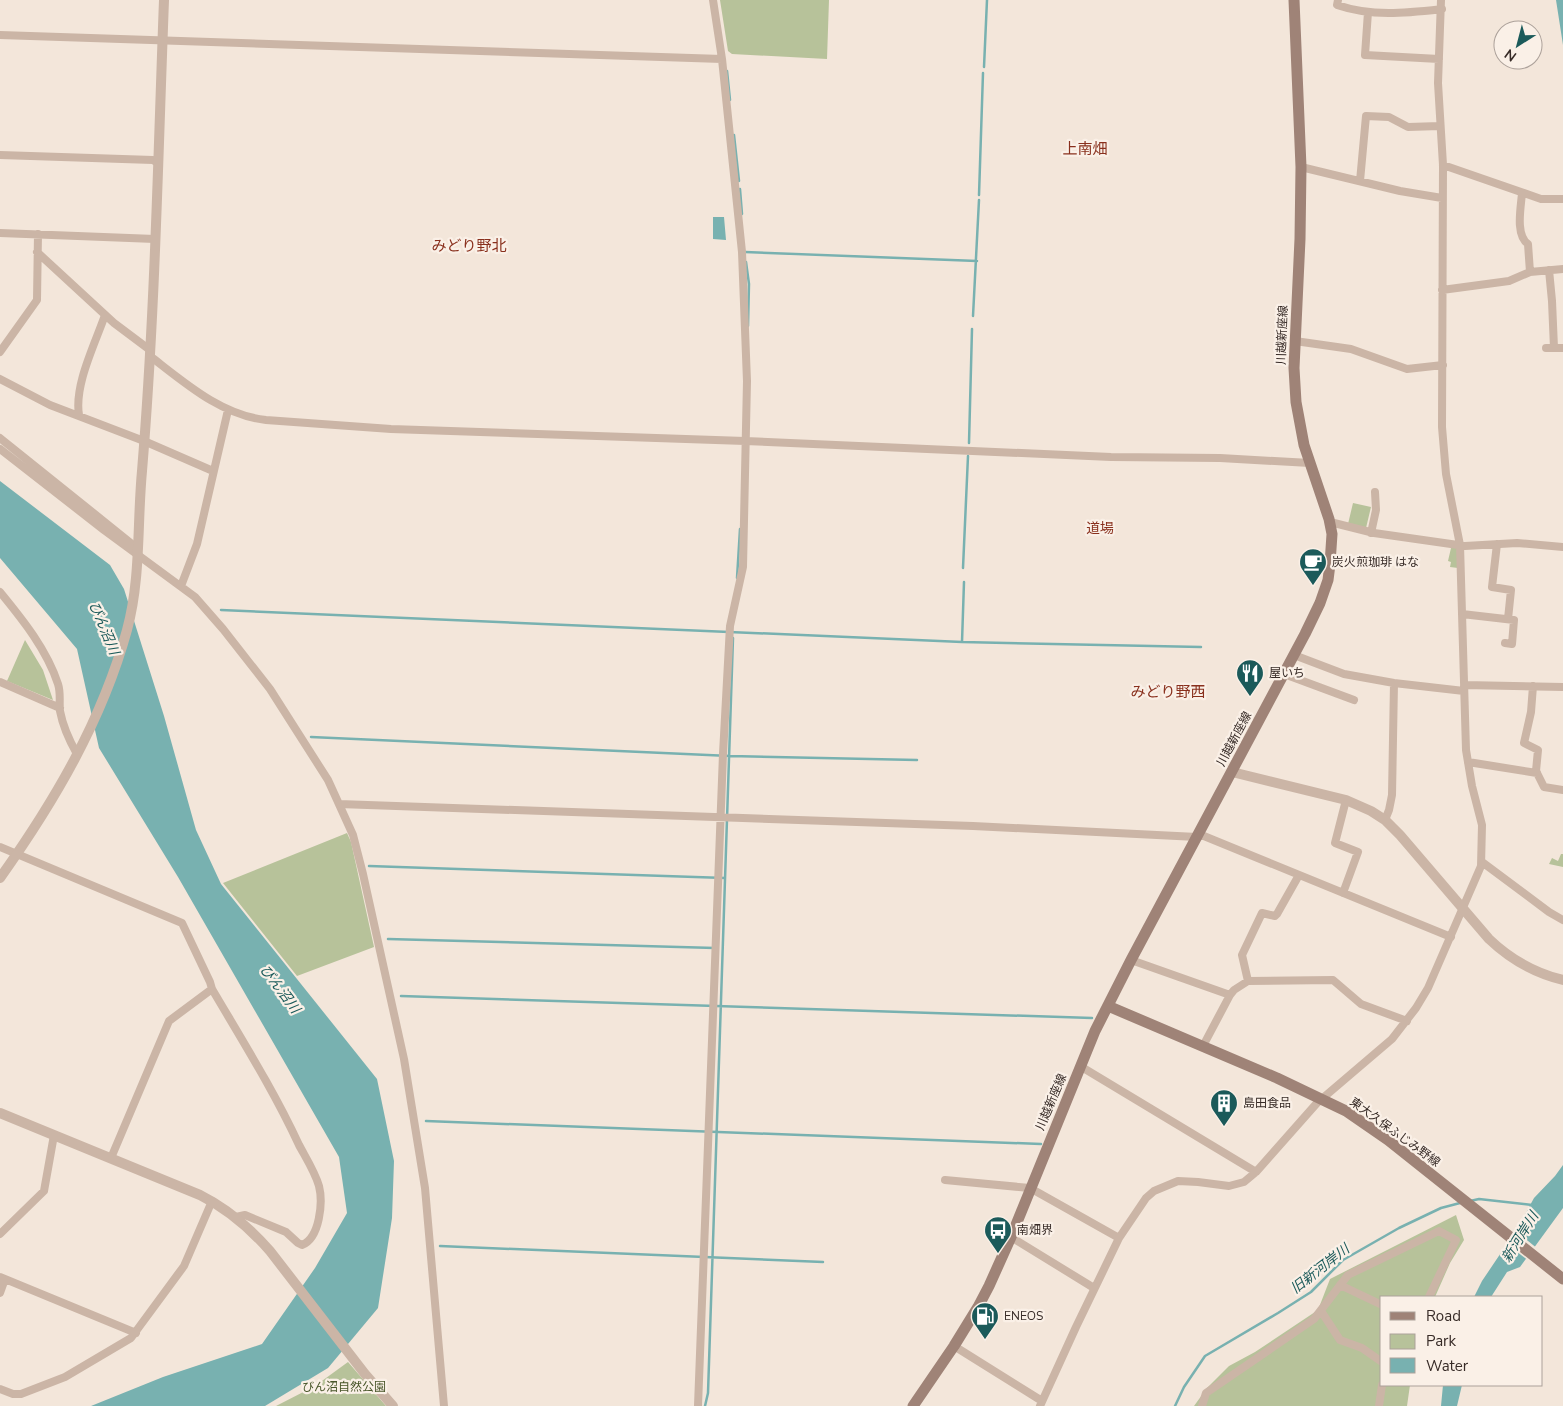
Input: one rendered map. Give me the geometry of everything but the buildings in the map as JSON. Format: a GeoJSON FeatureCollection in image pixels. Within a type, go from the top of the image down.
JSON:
{"type":"FeatureCollection","features":[{"type":"Feature","properties":{"kind":"main road","name":"川越新座線"},"geometry":{"type":"LineString","coordinates":[[913,1406],[978,1308],[1012,1237],[1080,1066],[1108,1006],[1315,615],[1328,580],[1332,545],[1330,522],[1297,417],[1294,386],[1300,239],[1300,167],[1294,0]]}},
{"type":"Feature","properties":{"kind":"main road","name":"東大久保ふじみ野線"},"geometry":{"type":"LineString","coordinates":[[1108,1006],[1322,1098],[1368,1125],[1563,1279]]}},
{"type":"Feature","properties":{"kind":"street"},"geometry":{"type":"LineString","coordinates":[[0,878],[43,816],[84,741],[105,693],[121,647],[135,589],[150,353],[164,0]]}},
{"type":"Feature","properties":{"kind":"street"},"geometry":{"type":"LineString","coordinates":[[698,1406],[720,818],[730,626],[743,567],[747,381],[742,252],[722,59],[713,0]]}},
{"type":"Feature","properties":{"kind":"street"},"geometry":{"type":"LineString","coordinates":[[1338,0],[1337,5],[1353,11],[1397,14],[1442,9]]}},
{"type":"Feature","properties":{"kind":"street"},"geometry":{"type":"LineString","coordinates":[[954,1346],[1041,1404],[1119,1238],[1146,1198],[1167,1184],[1178,1181],[1230,1186],[1244,1182],[1256,1172],[1322,1098],[1392,1039],[1407,1021],[1428,988],[1479,872],[1482,862],[1482,825],[1466,750],[1460,545],[1446,474],[1442,427],[1443,165],[1438,84],[1441,0]]}},
{"type":"Feature","properties":{"kind":"street"},"geometry":{"type":"LineString","coordinates":[[1368,12],[1366,54],[1439,59]]}},
{"type":"Feature","properties":{"kind":"street"},"geometry":{"type":"LineString","coordinates":[[0,35],[722,59]]}},
{"type":"Feature","properties":{"kind":"street"},"geometry":{"type":"LineString","coordinates":[[1360,181],[1366,116],[1389,117],[1408,127],[1440,126]]}},
{"type":"Feature","properties":{"kind":"street"},"geometry":{"type":"LineString","coordinates":[[0,155],[153,160],[158,163]]}},
{"type":"Feature","properties":{"kind":"street"},"geometry":{"type":"LineString","coordinates":[[1443,165],[1541,199],[1563,199]]}},
{"type":"Feature","properties":{"kind":"street"},"geometry":{"type":"LineString","coordinates":[[1300,167],[1400,191],[1442,198]]}},
{"type":"Feature","properties":{"kind":"street"},"geometry":{"type":"LineString","coordinates":[[1522,193],[1520,230],[1523,241],[1528,244],[1530,272]]}},
{"type":"Feature","properties":{"kind":"street"},"geometry":{"type":"LineString","coordinates":[[0,232],[155,239]]}},
{"type":"Feature","properties":{"kind":"street"},"geometry":{"type":"LineString","coordinates":[[0,352],[37,300],[38,234]]}},
{"type":"Feature","properties":{"kind":"street"},"geometry":{"type":"LineString","coordinates":[[37,252],[105,315],[203,395],[228,410],[256,419],[390,428],[1111,457],[1220,458],[1310,463]]}},
{"type":"Feature","properties":{"kind":"street"},"geometry":{"type":"LineString","coordinates":[[1442,290],[1509,280],[1530,272],[1563,269]]}},
{"type":"Feature","properties":{"kind":"street"},"geometry":{"type":"LineString","coordinates":[[1549,270],[1552,301],[1550,348],[1563,348]]}},
{"type":"Feature","properties":{"kind":"street"},"geometry":{"type":"LineString","coordinates":[[79,415],[77,402],[80,388],[105,315]]}},
{"type":"Feature","properties":{"kind":"street"},"geometry":{"type":"LineString","coordinates":[[1295,341],[1351,349],[1406,368],[1443,364]]}},
{"type":"Feature","properties":{"kind":"street"},"geometry":{"type":"LineString","coordinates":[[0,379],[50,405],[213,470]]}},
{"type":"Feature","properties":{"kind":"street"},"geometry":{"type":"LineString","coordinates":[[181,586],[197,544],[228,410]]}},
{"type":"Feature","properties":{"kind":"street"},"geometry":{"type":"LineString","coordinates":[[0,438],[199,600],[266,684],[328,780],[353,835],[360,859],[405,1068],[425,1188],[444,1406]]}},
{"type":"Feature","properties":{"kind":"street"},"geometry":{"type":"LineString","coordinates":[[0,449],[137,551]]}},
{"type":"Feature","properties":{"kind":"street"},"geometry":{"type":"LineString","coordinates":[[1372,533],[1376,510],[1375,492]]}},
{"type":"Feature","properties":{"kind":"street"},"geometry":{"type":"LineString","coordinates":[[1330,522],[1372,533],[1460,545],[1478,546],[1517,543],[1563,547]]}},
{"type":"Feature","properties":{"kind":"street"},"geometry":{"type":"LineString","coordinates":[[1497,544],[1492,587],[1511,590],[1508,619]]}},
{"type":"Feature","properties":{"kind":"street"},"geometry":{"type":"LineString","coordinates":[[0,592],[20,617],[49,662],[59,686],[60,708],[66,735],[77,754]]}},
{"type":"Feature","properties":{"kind":"street"},"geometry":{"type":"LineString","coordinates":[[1462,614],[1514,620],[1512,644],[1505,643]]}},
{"type":"Feature","properties":{"kind":"street"},"geometry":{"type":"LineString","coordinates":[[1294,654],[1344,674],[1394,683],[1464,688],[1563,687]]}},
{"type":"Feature","properties":{"kind":"street"},"geometry":{"type":"LineString","coordinates":[[1284,674],[1354,700]]}},
{"type":"Feature","properties":{"kind":"street"},"geometry":{"type":"LineString","coordinates":[[0,682],[60,708]]}},
{"type":"Feature","properties":{"kind":"street"},"geometry":{"type":"LineString","coordinates":[[1385,820],[1392,794],[1394,683]]}},
{"type":"Feature","properties":{"kind":"street"},"geometry":{"type":"LineString","coordinates":[[1533,686],[1531,712],[1524,743],[1538,750],[1537,773],[1544,787],[1563,790]]}},
{"type":"Feature","properties":{"kind":"street"},"geometry":{"type":"LineString","coordinates":[[1468,762],[1537,773]]}},
{"type":"Feature","properties":{"kind":"street"},"geometry":{"type":"LineString","coordinates":[[1232,772],[1346,800],[1371,811],[1385,820],[1400,835],[1489,939],[1508,956],[1536,972],[1563,980]]}},
{"type":"Feature","properties":{"kind":"street"},"geometry":{"type":"LineString","coordinates":[[1343,893],[1358,852],[1335,843],[1346,800]]}},
{"type":"Feature","properties":{"kind":"street"},"geometry":{"type":"LineString","coordinates":[[339,804],[1198,835],[1451,937]]}},
{"type":"Feature","properties":{"kind":"street"},"geometry":{"type":"LineString","coordinates":[[0,847],[182,923],[212,989],[272,1091],[315,1176],[320,1197],[320,1216],[317,1226],[312,1236],[302,1245],[286,1232],[245,1215],[236,1217]]}},
{"type":"Feature","properties":{"kind":"street"},"geometry":{"type":"LineString","coordinates":[[1482,862],[1549,912],[1563,920]]}},
{"type":"Feature","properties":{"kind":"street"},"geometry":{"type":"LineString","coordinates":[[1248,981],[1242,955],[1262,913],[1275,916],[1299,875]]}},
{"type":"Feature","properties":{"kind":"street"},"geometry":{"type":"LineString","coordinates":[[1131,960],[1230,995]]}},
{"type":"Feature","properties":{"kind":"street"},"geometry":{"type":"LineString","coordinates":[[1202,1046],[1230,995],[1248,981],[1333,980],[1361,1004],[1407,1021]]}},
{"type":"Feature","properties":{"kind":"street"},"geometry":{"type":"LineString","coordinates":[[112,1158],[169,1021],[212,989]]}},
{"type":"Feature","properties":{"kind":"street"},"geometry":{"type":"LineString","coordinates":[[1080,1066],[1256,1172]]}},
{"type":"Feature","properties":{"kind":"street"},"geometry":{"type":"LineString","coordinates":[[0,1113],[212,1201],[236,1217],[263,1242],[353,1359],[393,1406]]}},
{"type":"Feature","properties":{"kind":"street"},"geometry":{"type":"LineString","coordinates":[[0,1234],[44,1190],[54,1135]]}},
{"type":"Feature","properties":{"kind":"street"},"geometry":{"type":"LineString","coordinates":[[945,1180],[1030,1188],[1119,1238]]}},
{"type":"Feature","properties":{"kind":"street"},"geometry":{"type":"LineString","coordinates":[[0,1389],[12,1394],[21,1394],[64,1378],[121,1345],[136,1333],[184,1266],[212,1201]]}},
{"type":"Feature","properties":{"kind":"street"},"geometry":{"type":"LineString","coordinates":[[1202,1406],[1206,1393],[1314,1319],[1348,1275],[1439,1231],[1456,1240],[1429,1296]]}},
{"type":"Feature","properties":{"kind":"street"},"geometry":{"type":"LineString","coordinates":[[1012,1237],[1094,1288]]}},
{"type":"Feature","properties":{"kind":"street"},"geometry":{"type":"LineString","coordinates":[[0,1293],[2,1278],[136,1333]]}},
{"type":"Feature","properties":{"kind":"street"},"geometry":{"type":"LineString","coordinates":[[1340,1285],[1380,1303]]}},
{"type":"Feature","properties":{"kind":"street"},"geometry":{"type":"LineString","coordinates":[[1321,1311],[1340,1340],[1362,1348],[1380,1360]]}},
{"type":"Feature","properties":{"kind":"street"},"geometry":{"type":"LineString","coordinates":[[1378,1406],[1382,1386]]}},
{"type":"Feature","properties":{"kind":"green space"},"geometry":{"type":"Polygon","coordinates":[[[720,0],[829,0],[827,59],[732,54],[728,51],[720,0]]]}},
{"type":"Feature","properties":{"kind":"green space"},"geometry":{"type":"Polygon","coordinates":[[[1353,503],[1371,507],[1366,528],[1348,524],[1353,503]]]}},
{"type":"Feature","properties":{"kind":"green space"},"geometry":{"type":"Polygon","coordinates":[[[1451,548],[1457,548],[1458,568],[1450,567],[1451,562],[1448,561],[1451,548]]]}},
{"type":"Feature","properties":{"kind":"green space"},"geometry":{"type":"Polygon","coordinates":[[[25,640],[43,670],[53,700],[7,681],[25,640]]]}},
{"type":"Feature","properties":{"kind":"green space"},"geometry":{"type":"Polygon","coordinates":[[[347,833],[351,842],[374,947],[297,976],[223,883],[347,833]]]}},
{"type":"Feature","properties":{"kind":"green space"},"geometry":{"type":"Polygon","coordinates":[[[1561,854],[1563,854],[1563,867],[1549,864],[1552,858],[1558,861],[1561,854]]]}},
{"type":"Feature","properties":{"kind":"green space"},"geometry":{"type":"Polygon","coordinates":[[[1456,1215],[1464,1240],[1450,1263],[1435,1296],[1380,1296],[1380,1386],[1410,1386],[1407,1406],[1194,1406],[1207,1388],[1229,1366],[1255,1352],[1318,1310],[1330,1279],[1456,1215]]]}},
{"type":"Feature","properties":{"kind":"green space","name":"びん沼自然公園"},"geometry":{"type":"Polygon","coordinates":[[[348,1362],[386,1406],[276,1406],[315,1386],[348,1362]]]}},
{"type":"Feature","properties":{"kind":"water"},"geometry":{"type":"Polygon","coordinates":[[[1556,0],[1563,0],[1563,45],[1556,0]]]}},
{"type":"Feature","properties":{"kind":"water"},"geometry":{"type":"Polygon","coordinates":[[[713,217],[724,217],[726,240],[713,239],[713,217]]]}},
{"type":"Feature","properties":{"kind":"water","name":"びん沼川"},"geometry":{"type":"Polygon","coordinates":[[[0,481],[110,565],[124,589],[164,716],[196,830],[221,884],[377,1079],[394,1161],[392,1218],[378,1308],[328,1368],[265,1406],[91,1406],[163,1377],[262,1344],[315,1268],[347,1213],[339,1157],[178,877],[99,748],[77,649],[0,558],[0,481]]]}},
{"type":"Feature","properties":{"kind":"water","name":"新河岸川"},"geometry":{"type":"Polygon","coordinates":[[[1563,1165],[1563,1208],[1520,1267],[1507,1272],[1492,1296],[1474,1296],[1482,1281],[1517,1229],[1534,1198],[1563,1165]]]}},
{"type":"Feature","properties":{"kind":"water"},"geometry":{"type":"Polygon","coordinates":[[[1443,1386],[1462,1386],[1457,1406],[1441,1406],[1443,1386]]]}},
{"type":"Feature","properties":{"kind":"pier"},"geometry":{"type":"Polygon","coordinates":[[[1513,1229],[1538,1249],[1529,1261],[1504,1242],[1513,1229]]]}},
{"type":"Feature","properties":{"kind":"waterway"},"geometry":{"type":"LineString","coordinates":[[984,67],[987,0]]}},
{"type":"Feature","properties":{"kind":"waterway"},"geometry":{"type":"LineString","coordinates":[[727,71],[730,100]]}},
{"type":"Feature","properties":{"kind":"waterway"},"geometry":{"type":"LineString","coordinates":[[979,195],[983,73]]}},
{"type":"Feature","properties":{"kind":"waterway"},"geometry":{"type":"LineString","coordinates":[[734,135],[739,181]]}},
{"type":"Feature","properties":{"kind":"waterway"},"geometry":{"type":"LineString","coordinates":[[740,189],[742,214]]}},
{"type":"Feature","properties":{"kind":"waterway"},"geometry":{"type":"LineString","coordinates":[[973,316],[979,200]]}},
{"type":"Feature","properties":{"kind":"waterway"},"geometry":{"type":"LineString","coordinates":[[745,252],[977,261]]}},
{"type":"Feature","properties":{"kind":"waterway"},"geometry":{"type":"LineString","coordinates":[[746,262],[749,284],[748,326]]}},
{"type":"Feature","properties":{"kind":"waterway"},"geometry":{"type":"LineString","coordinates":[[969,443],[972,329]]}},
{"type":"Feature","properties":{"kind":"waterway"},"geometry":{"type":"LineString","coordinates":[[963,568],[968,456]]}},
{"type":"Feature","properties":{"kind":"waterway"},"geometry":{"type":"LineString","coordinates":[[737,578],[740,529]]}},
{"type":"Feature","properties":{"kind":"waterway"},"geometry":{"type":"LineString","coordinates":[[962,642],[964,582]]}},
{"type":"Feature","properties":{"kind":"waterway"},"geometry":{"type":"LineString","coordinates":[[221,610],[962,642],[1201,647]]}},
{"type":"Feature","properties":{"kind":"waterway"},"geometry":{"type":"LineString","coordinates":[[705,1406],[708,1393],[733,638]]}},
{"type":"Feature","properties":{"kind":"waterway"},"geometry":{"type":"LineString","coordinates":[[311,737],[730,756],[917,760]]}},
{"type":"Feature","properties":{"kind":"waterway"},"geometry":{"type":"LineString","coordinates":[[369,866],[725,878]]}},
{"type":"Feature","properties":{"kind":"waterway"},"geometry":{"type":"LineString","coordinates":[[388,939],[715,948]]}},
{"type":"Feature","properties":{"kind":"waterway"},"geometry":{"type":"LineString","coordinates":[[401,996],[1092,1018]]}},
{"type":"Feature","properties":{"kind":"waterway"},"geometry":{"type":"LineString","coordinates":[[426,1121],[1041,1144]]}},
{"type":"Feature","properties":{"kind":"waterway","name":"旧新河岸川"},"geometry":{"type":"LineString","coordinates":[[1470,1201],[1479,1199],[1532,1205]]}},
{"type":"Feature","properties":{"kind":"waterway","name":"旧新河岸川"},"geometry":{"type":"LineString","coordinates":[[1175,1406],[1184,1387],[1205,1356],[1311,1292],[1343,1260],[1399,1228],[1441,1208],[1460,1203]]}},
{"type":"Feature","properties":{"kind":"waterway"},"geometry":{"type":"LineString","coordinates":[[440,1246],[823,1262]]}},
{"type":"Feature","properties":{"kind":"place","name":"炭火煎珈琲 はな"},"geometry":{"type":"Point","coordinates":[1313,586]}},
{"type":"Feature","properties":{"kind":"place","name":"屋いち"},"geometry":{"type":"Point","coordinates":[1250,697]}},
{"type":"Feature","properties":{"kind":"place","name":"島田食品"},"geometry":{"type":"Point","coordinates":[1224,1127]}},
{"type":"Feature","properties":{"kind":"place","name":"南畑界"},"geometry":{"type":"Point","coordinates":[998,1254]}},
{"type":"Feature","properties":{"kind":"place","name":"ENEOS"},"geometry":{"type":"Point","coordinates":[985,1340]}},
{"type":"Feature","properties":{"kind":"district","name":"上南畑"},"geometry":{"type":"Point","coordinates":[1085,149]}},
{"type":"Feature","properties":{"kind":"district","name":"みどり野北"},"geometry":{"type":"Point","coordinates":[469,246]}},
{"type":"Feature","properties":{"kind":"district","name":"道場"},"geometry":{"type":"Point","coordinates":[1100,528]}},
{"type":"Feature","properties":{"kind":"district","name":"みどり野西"},"geometry":{"type":"Point","coordinates":[1168,692]}}]}
